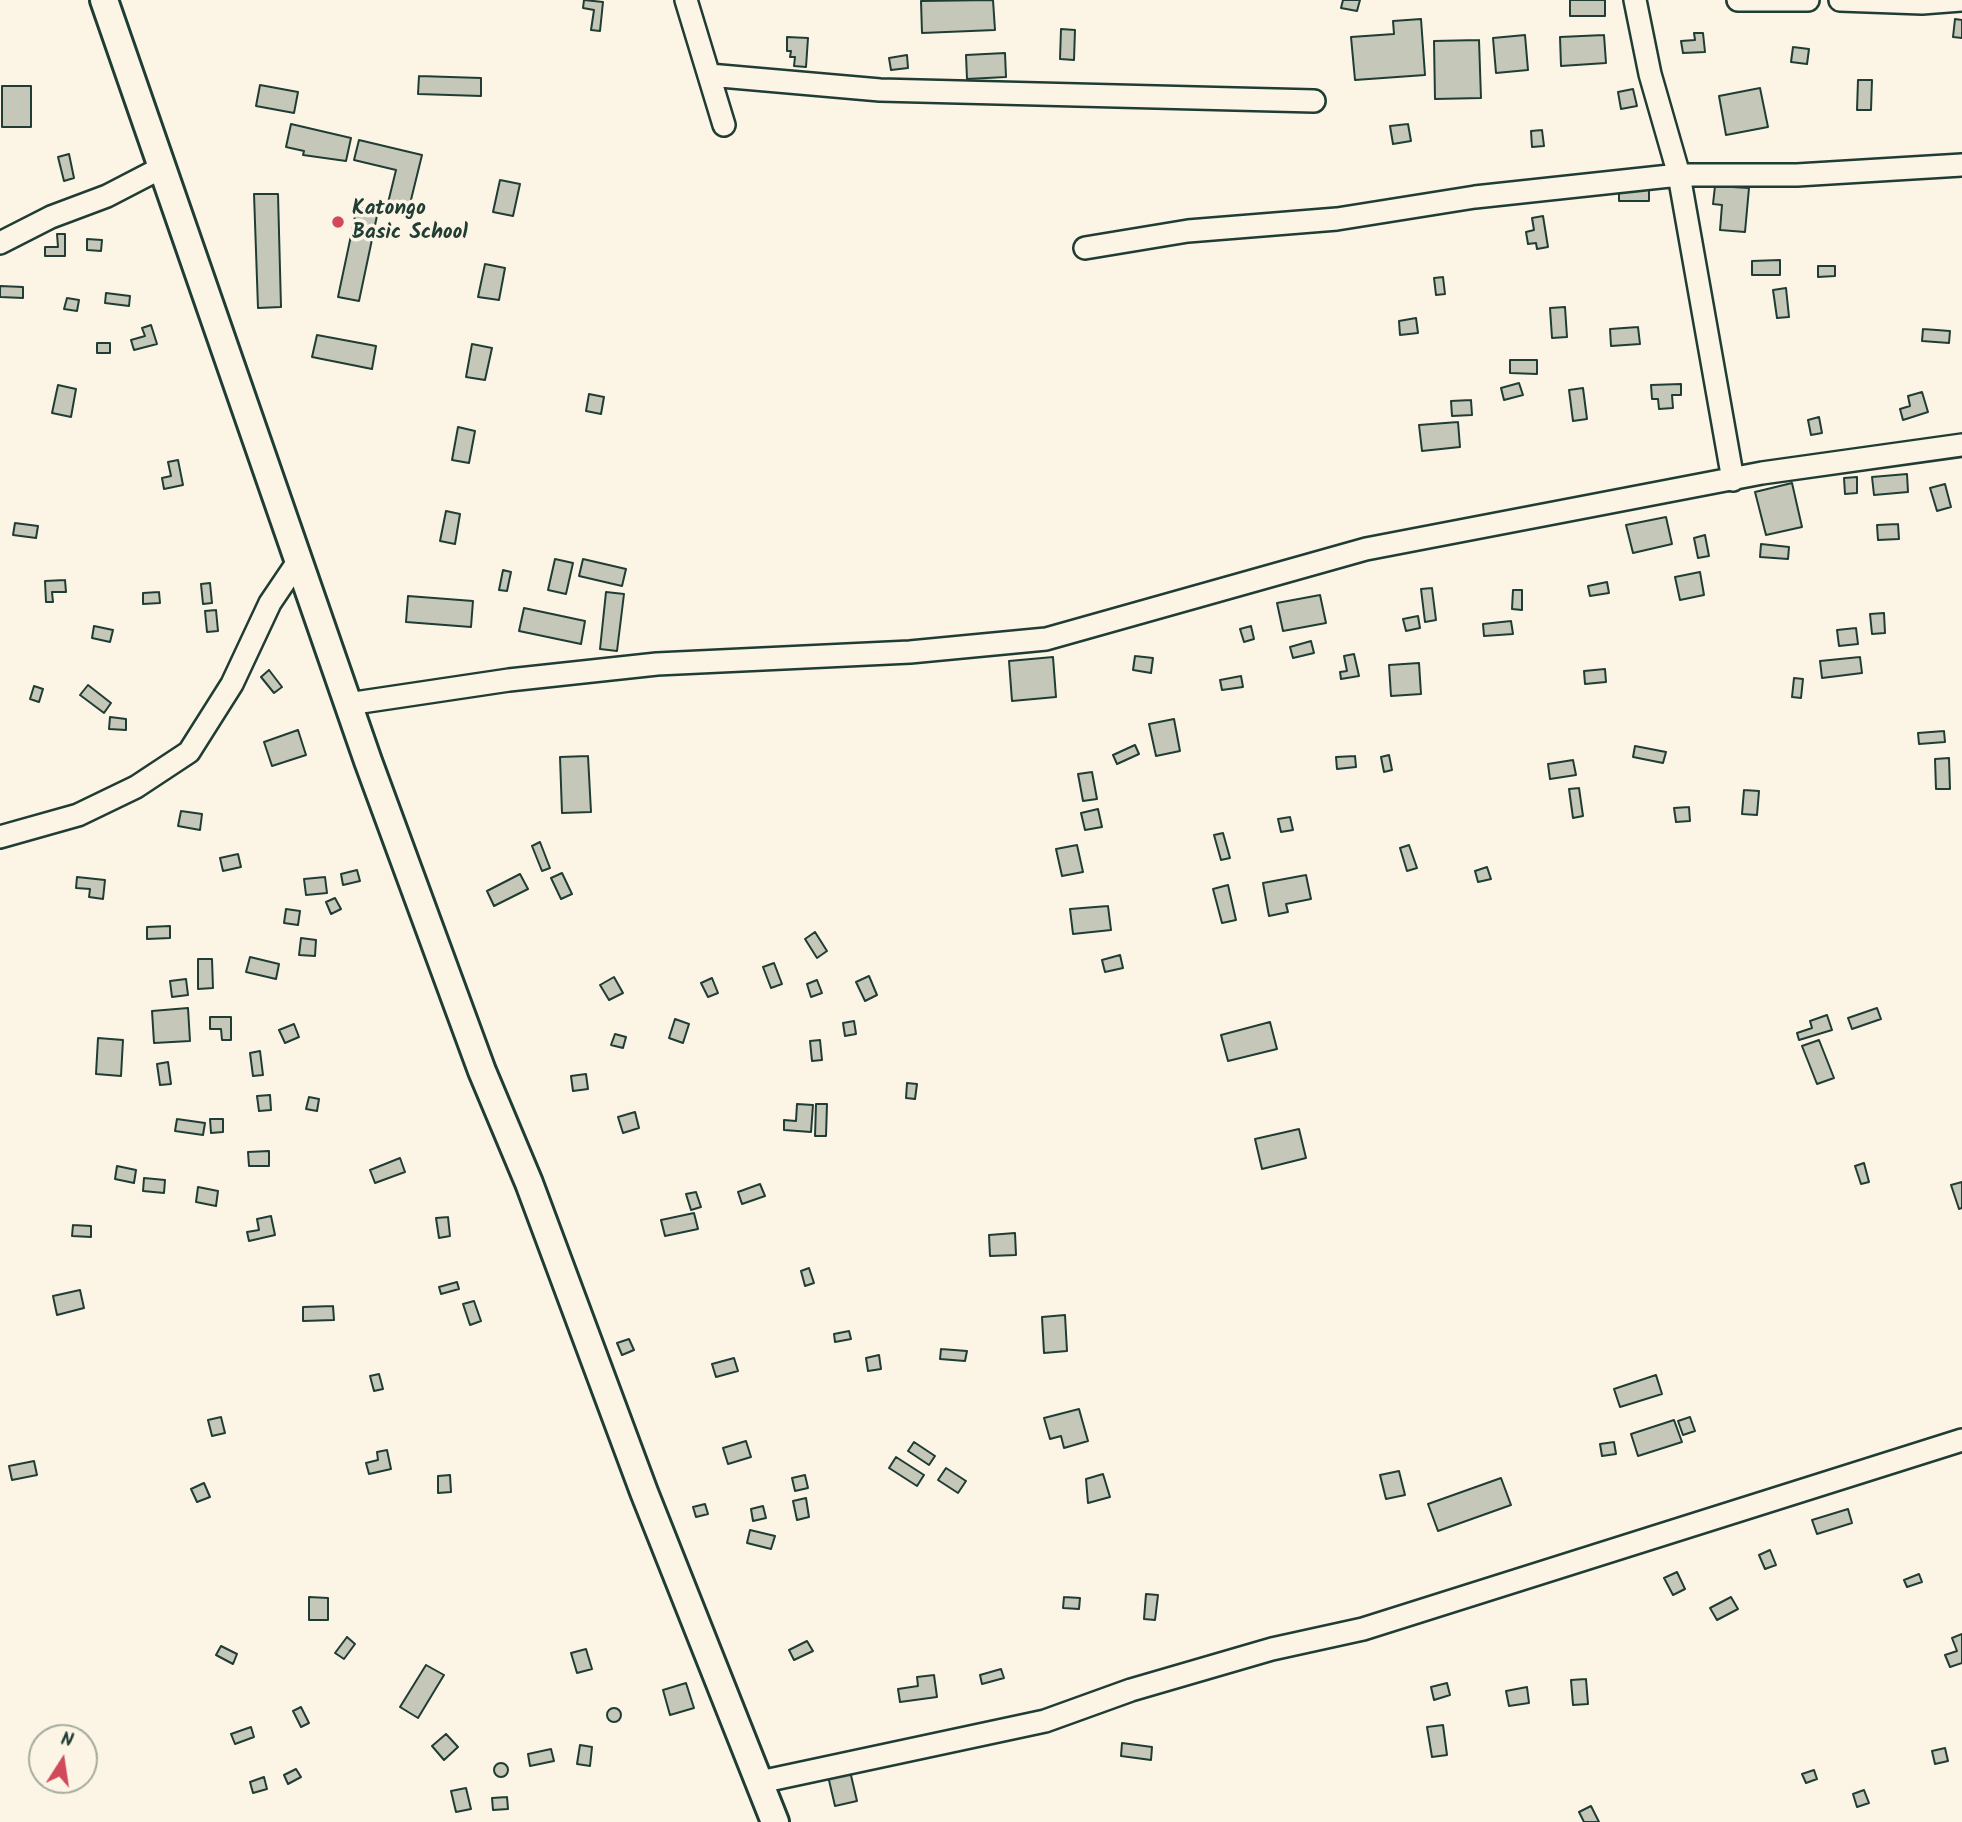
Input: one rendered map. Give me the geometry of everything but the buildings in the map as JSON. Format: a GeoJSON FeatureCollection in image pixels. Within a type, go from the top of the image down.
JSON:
{"type":"FeatureCollection","features":[{"type":"Feature","properties":{"kind":"main road"},"geometry":{"type":"LineString","coordinates":[[104,0],[222,336],[297,564],[482,1072],[528,1183],[644,1492],[775,1822]]}},
{"type":"Feature","properties":{"kind":"street"},"geometry":{"type":"LineString","coordinates":[[686,0],[724,125]]}},
{"type":"Feature","properties":{"kind":"street"},"geometry":{"type":"LineString","coordinates":[[1635,0],[1650,74],[1679,175],[1733,480]]}},
{"type":"Feature","properties":{"kind":"street"},"geometry":{"type":"LineString","coordinates":[[1738,0],[1808,0]]}},
{"type":"Feature","properties":{"kind":"street"},"geometry":{"type":"LineString","coordinates":[[1840,0],[1922,4],[1962,1]]}},
{"type":"Feature","properties":{"kind":"street"},"geometry":{"type":"LineString","coordinates":[[709,75],[880,90],[1314,101]]}},
{"type":"Feature","properties":{"kind":"street"},"geometry":{"type":"LineString","coordinates":[[1085,248],[1188,230],[1337,219],[1475,197],[1679,175],[1797,175],[1962,165]]}},
{"type":"Feature","properties":{"kind":"street"},"geometry":{"type":"LineString","coordinates":[[0,243],[51,218],[107,196],[161,168]]}},
{"type":"Feature","properties":{"kind":"street"},"geometry":{"type":"LineString","coordinates":[[348,704],[509,680],[657,664],[909,652],[1046,639],[1366,549],[1762,473],[1962,445]]}},
{"type":"Feature","properties":{"kind":"street"},"geometry":{"type":"LineString","coordinates":[[0,836],[78,816],[136,787],[189,752],[232,684],[271,603],[297,564]]}},
{"type":"Feature","properties":{"kind":"street"},"geometry":{"type":"LineString","coordinates":[[760,1782],[1045,1721],[1131,1690],[1272,1649],[1363,1629],[1962,1440]]}},
{"type":"Feature","properties":{"kind":"place","name":"Katongo Basic School"},"geometry":{"type":"Point","coordinates":[338,222]}}]}
